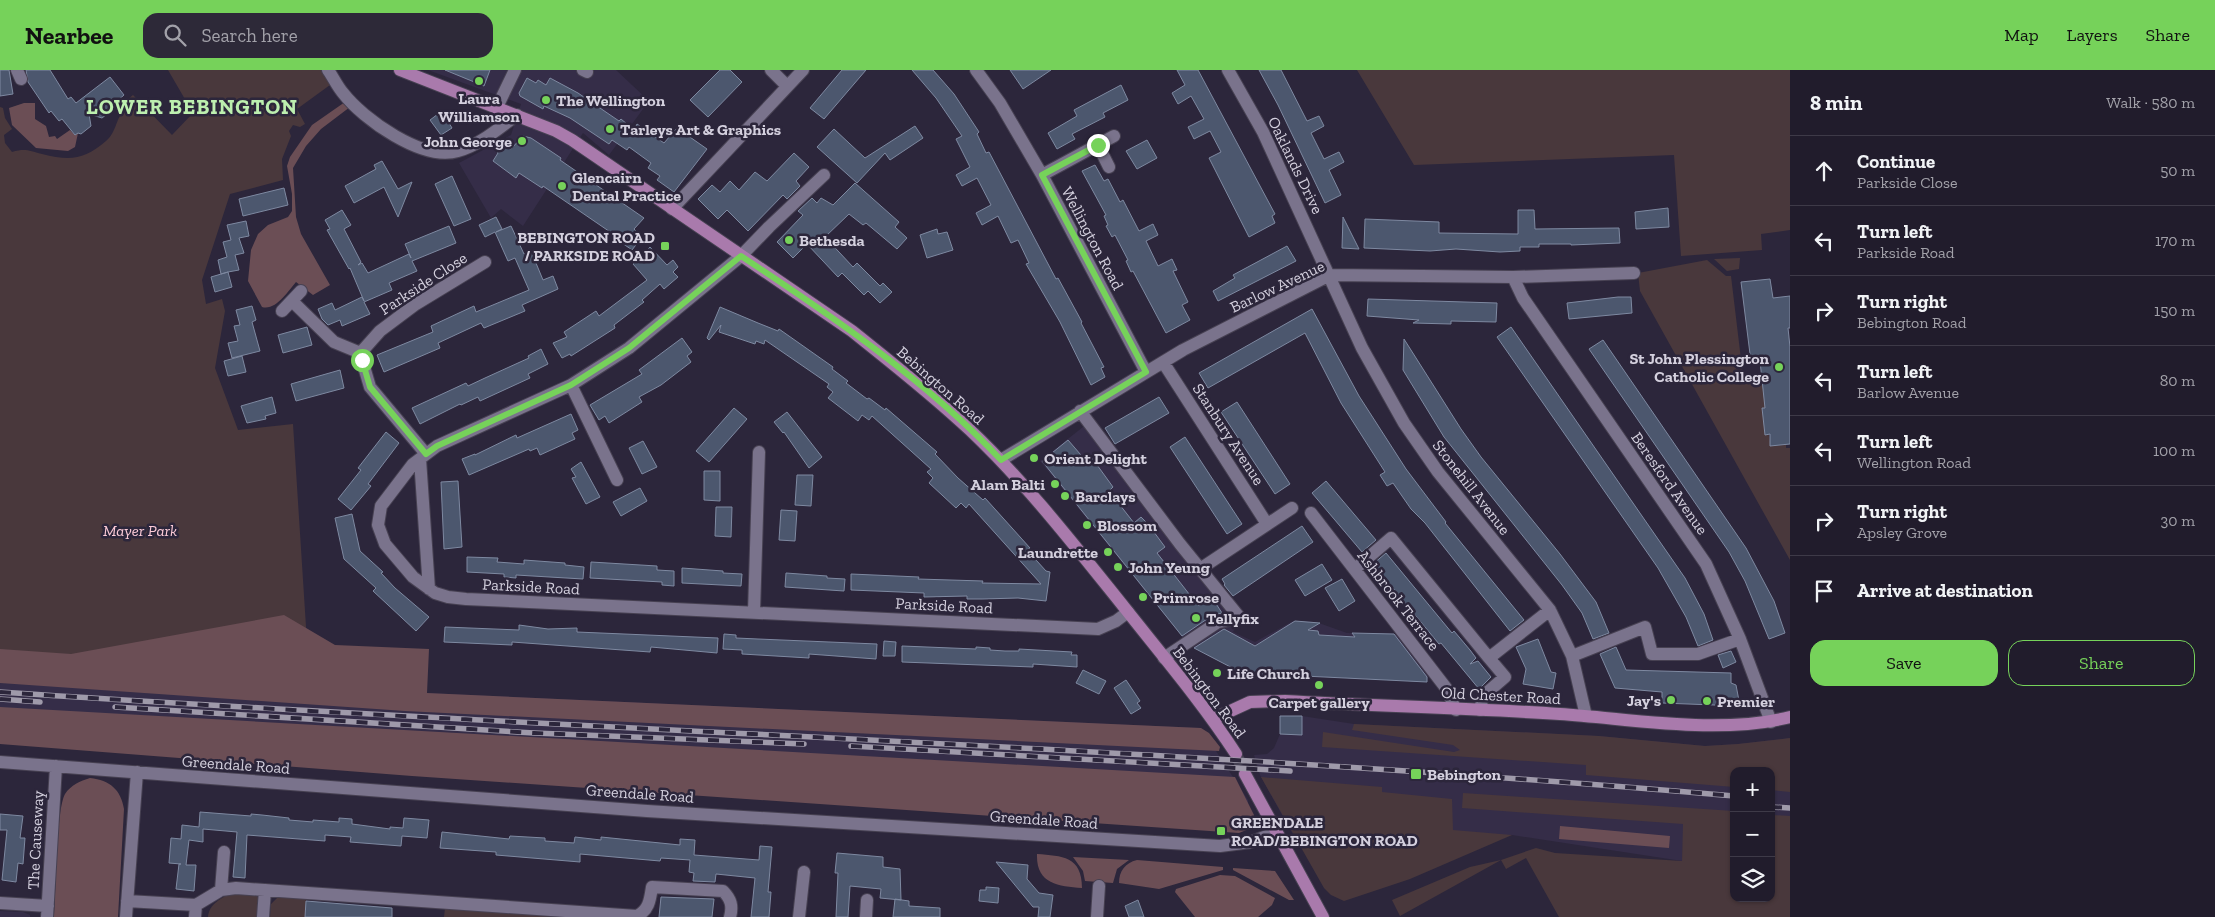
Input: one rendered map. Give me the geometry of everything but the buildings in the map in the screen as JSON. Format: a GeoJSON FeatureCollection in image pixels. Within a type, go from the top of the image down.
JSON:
{"type":"FeatureCollection","features":[{"type":"Feature","properties":{"kind":"main road","name":"Bebington Road"},"geometry":{"type":"LineString","coordinates":[[400,70],[517,115],[556,131],[572,140],[852,331],[969,429],[1001,460],[1060,527],[1128,612],[1213,719],[1236,754]]}},
{"type":"Feature","properties":{"kind":"main road","name":"Old Chester Road"},"geometry":{"type":"LineString","coordinates":[[1213,719],[1250,702],[1285,701],[1586,716],[1709,726],[1771,722],[1790,717]]}},
{"type":"Feature","properties":{"kind":"main road"},"geometry":{"type":"LineString","coordinates":[[1245,774],[1323,917]]}},
{"type":"Feature","properties":{"kind":"street"},"geometry":{"type":"LineString","coordinates":[[328,70],[343,93],[367,117],[396,136],[418,147],[437,152],[457,152],[481,141],[517,115]]}},
{"type":"Feature","properties":{"kind":"street"},"geometry":{"type":"LineString","coordinates":[[497,107],[515,70]]}},
{"type":"Feature","properties":{"kind":"street"},"geometry":{"type":"LineString","coordinates":[[771,70],[787,86]]}},
{"type":"Feature","properties":{"kind":"street"},"geometry":{"type":"LineString","coordinates":[[672,210],[803,70]]}},
{"type":"Feature","properties":{"kind":"street","name":"Oaklands Drive"},"geometry":{"type":"LineString","coordinates":[[1228,70],[1263,132],[1330,275]]}},
{"type":"Feature","properties":{"kind":"street","name":"Wellington Road"},"geometry":{"type":"LineString","coordinates":[[982,72],[1042,175],[1146,372]]}},
{"type":"Feature","properties":{"kind":"street"},"geometry":{"type":"LineString","coordinates":[[1042,175],[1114,136]]}},
{"type":"Feature","properties":{"kind":"street"},"geometry":{"type":"LineString","coordinates":[[1098,145],[1109,167]]}},
{"type":"Feature","properties":{"kind":"street","name":"Parkside Road"},"geometry":{"type":"LineString","coordinates":[[824,175],[741,256],[629,348],[571,385],[437,446],[423,457],[398,482],[381,506],[378,525],[385,544],[413,578],[448,598],[1098,628],[1116,621],[1128,612]]}},
{"type":"Feature","properties":{"kind":"street","name":"Parkside Close"},"geometry":{"type":"LineString","coordinates":[[363,354],[364,349],[380,331],[416,304],[485,262]]}},
{"type":"Feature","properties":{"kind":"street","name":"Barlow Avenue"},"geometry":{"type":"LineString","coordinates":[[1001,460],[1163,362],[1330,275],[1513,277],[1634,273]]}},
{"type":"Feature","properties":{"kind":"street","name":"Stonehill Avenue"},"geometry":{"type":"LineString","coordinates":[[1330,275],[1362,348],[1404,423],[1468,511],[1550,610],[1572,656],[1586,716]]}},
{"type":"Feature","properties":{"kind":"street","name":"Beresford Avenue"},"geometry":{"type":"LineString","coordinates":[[1513,277],[1523,298],[1706,564],[1740,639],[1771,722]]}},
{"type":"Feature","properties":{"kind":"street"},"geometry":{"type":"LineString","coordinates":[[282,311],[296,296],[334,342],[363,354],[362,360],[370,387],[423,457],[429,588]]}},
{"type":"Feature","properties":{"kind":"street","name":"Stanbury Avenue"},"geometry":{"type":"LineString","coordinates":[[1163,362],[1267,524]]}},
{"type":"Feature","properties":{"kind":"street"},"geometry":{"type":"LineString","coordinates":[[571,385],[617,480]]}},
{"type":"Feature","properties":{"kind":"street"},"geometry":{"type":"LineString","coordinates":[[1080,411],[1240,618],[1218,622],[1164,658]]}},
{"type":"Feature","properties":{"kind":"street"},"geometry":{"type":"LineString","coordinates":[[754,612],[758,452]]}},
{"type":"Feature","properties":{"kind":"street"},"geometry":{"type":"LineString","coordinates":[[1200,568],[1292,508]]}},
{"type":"Feature","properties":{"kind":"street","name":"Ashbrook Terrace"},"geometry":{"type":"LineString","coordinates":[[1311,513],[1446,688],[1456,710]]}},
{"type":"Feature","properties":{"kind":"street"},"geometry":{"type":"LineString","coordinates":[[1356,569],[1390,538],[1505,677],[1484,696],[1480,710]]}},
{"type":"Feature","properties":{"kind":"street"},"geometry":{"type":"LineString","coordinates":[[1489,658],[1550,610]]}},
{"type":"Feature","properties":{"kind":"street"},"geometry":{"type":"LineString","coordinates":[[1572,656],[1645,627],[1652,654],[1698,654],[1740,639]]}},
{"type":"Feature","properties":{"kind":"street","name":"Greendale Road"},"geometry":{"type":"LineString","coordinates":[[0,762],[648,811],[1220,846],[1251,842],[1277,832]]}},
{"type":"Feature","properties":{"kind":"street","name":"The Causeway"},"geometry":{"type":"LineString","coordinates":[[48,912],[56,766]]}},
{"type":"Feature","properties":{"kind":"street"},"geometry":{"type":"LineString","coordinates":[[126,917],[137,772]]}},
{"type":"Feature","properties":{"kind":"street"},"geometry":{"type":"LineString","coordinates":[[222,890],[224,852]]}},
{"type":"Feature","properties":{"kind":"street"},"geometry":{"type":"LineString","coordinates":[[800,917],[804,872]]}},
{"type":"Feature","properties":{"kind":"street"},"geometry":{"type":"LineString","coordinates":[[1097,917],[1099,886]]}},
{"type":"Feature","properties":{"kind":"street"},"geometry":{"type":"LineString","coordinates":[[127,901],[195,911],[222,890],[236,888],[636,916],[645,912],[650,902],[652,887],[723,891],[729,897],[732,909],[730,917]]}},
{"type":"Feature","properties":{"kind":"street"},"geometry":{"type":"LineString","coordinates":[[263,917],[265,890]]}},
{"type":"Feature","properties":{"kind":"street"},"geometry":{"type":"LineString","coordinates":[[866,917],[868,900]]}},
{"type":"Feature","properties":{"kind":"street"},"geometry":{"type":"LineString","coordinates":[[0,903],[48,912]]}},
{"type":"Feature","properties":{"kind":"shaded area"},"geometry":{"type":"Polygon","coordinates":[[[428,70],[616,70],[649,101],[609,155],[583,133],[523,226],[501,209],[491,218],[459,163],[511,135],[521,104],[428,70]]]}},
{"type":"Feature","properties":{"kind":"shaded area"},"geometry":{"type":"Polygon","coordinates":[[[345,102],[350,107],[321,129],[306,146],[293,168],[296,217],[301,234],[330,285],[313,295],[296,282],[277,303],[272,306],[262,307],[248,281],[251,250],[258,234],[268,225],[288,217],[292,211],[292,194],[287,166],[290,157],[312,125],[345,102]]]}},
{"type":"Feature","properties":{"kind":"shaded area"},"geometry":{"type":"Polygon","coordinates":[[[24,103],[35,103],[35,119],[46,126],[49,137],[55,136],[57,139],[70,130],[75,135],[78,133],[75,147],[68,151],[36,148],[12,125],[9,108],[24,103]]]}},
{"type":"Feature","properties":{"kind":"shaded area"},"geometry":{"type":"Polygon","coordinates":[[[1088,423],[1240,618],[1233,632],[1255,642],[1293,621],[1316,622],[1347,633],[1396,634],[1428,673],[1427,682],[1242,673],[1189,645],[1040,461],[1088,423]]]}},
{"type":"Feature","properties":{"kind":"shaded area"},"geometry":{"type":"Polygon","coordinates":[[[284,615],[335,645],[429,649],[427,693],[1201,728],[1209,733],[1220,747],[1219,751],[405,711],[0,683],[0,649],[71,654],[284,615]]]}},
{"type":"Feature","properties":{"kind":"shaded area"},"geometry":{"type":"Polygon","coordinates":[[[0,668],[427,693],[1201,728],[1248,800],[1248,808],[0,742],[0,668]]]}},
{"type":"Feature","properties":{"kind":"shaded area"},"geometry":{"type":"Polygon","coordinates":[[[0,707],[1235,777],[1254,815],[1249,829],[1239,833],[412,776],[0,744],[0,707]]]}},
{"type":"Feature","properties":{"kind":"shaded area"},"geometry":{"type":"Polygon","coordinates":[[[1280,716],[1302,716],[1354,724],[1599,736],[1705,746],[1790,738],[1790,852],[1775,851],[1775,767],[1730,767],[1730,848],[1683,843],[1682,861],[1512,835],[1446,849],[1297,842],[1260,775],[1254,755],[1267,754],[1274,748],[1280,734],[1280,716]]]}},
{"type":"Feature","properties":{"kind":"shaded area"},"geometry":{"type":"Polygon","coordinates":[[[90,778],[103,781],[113,787],[120,796],[124,809],[118,917],[54,917],[58,834],[62,803],[65,794],[70,788],[90,778]]]}},
{"type":"Feature","properties":{"kind":"shaded area"},"geometry":{"type":"Polygon","coordinates":[[[1560,826],[1670,836],[1669,848],[1559,839],[1560,826]]]}},
{"type":"Feature","properties":{"kind":"shaded area"},"geometry":{"type":"Polygon","coordinates":[[[1037,854],[1062,857],[1069,860],[1078,869],[1082,888],[1057,884],[1044,877],[1040,872],[1037,854]]]}},
{"type":"Feature","properties":{"kind":"shaded area"},"geometry":{"type":"Polygon","coordinates":[[[1073,857],[1129,860],[1117,869],[1113,883],[1085,881],[1083,871],[1073,857]]]}},
{"type":"Feature","properties":{"kind":"shaded area"},"geometry":{"type":"Polygon","coordinates":[[[1137,860],[1223,867],[1223,870],[1159,889],[1119,883],[1120,875],[1124,868],[1129,863],[1137,860]]]}},
{"type":"Feature","properties":{"kind":"shaded area"},"geometry":{"type":"Polygon","coordinates":[[[1233,868],[1275,871],[1294,900],[1289,900],[1233,870],[1233,868]]]}},
{"type":"Feature","properties":{"kind":"shaded area"},"geometry":{"type":"Polygon","coordinates":[[[1220,875],[1235,876],[1275,898],[1272,905],[1258,917],[1195,917],[1175,892],[1176,889],[1220,875]]]}},
{"type":"Feature","properties":{"kind":"shaded area"},"geometry":{"type":"Polygon","coordinates":[[[0,911],[23,912],[30,915],[30,917],[0,917],[0,911]]]}},
{"type":"Feature","properties":{"kind":"green space","name":"Mayer Park"},"geometry":{"type":"Polygon","coordinates":[[[168,70],[322,70],[330,85],[297,109],[305,124],[300,127],[293,125],[289,131],[291,136],[282,159],[283,180],[230,194],[202,280],[206,304],[222,299],[225,311],[215,368],[238,430],[293,424],[310,689],[0,668],[0,107],[3,108],[5,118],[12,129],[4,135],[5,143],[12,152],[24,150],[61,158],[76,157],[91,152],[110,137],[119,117],[125,109],[121,105],[133,95],[172,135],[193,113],[168,70]]]}},
{"type":"Feature","properties":{"kind":"green space","name":"St John Plessington Catholic College"},"geometry":{"type":"Polygon","coordinates":[[[1357,70],[1790,70],[1790,230],[1761,234],[1762,250],[1681,256],[1674,155],[1414,165],[1357,70]]]}},
{"type":"Feature","properties":{"kind":"green space"},"geometry":{"type":"Polygon","coordinates":[[[1740,258],[1739,269],[1727,271],[1714,259],[1740,258]]]}},
{"type":"Feature","properties":{"kind":"green space"},"geometry":{"type":"Polygon","coordinates":[[[1707,260],[1726,276],[1731,276],[1743,376],[1766,374],[1768,408],[1763,408],[1771,446],[1786,445],[1786,448],[1790,448],[1790,560],[1640,291],[1638,273],[1707,260]]]}},
{"type":"Feature","properties":{"kind":"green space"},"geometry":{"type":"Polygon","coordinates":[[[1354,724],[1599,736],[1705,746],[1790,738],[1790,792],[1775,790],[1775,767],[1730,767],[1730,787],[1586,775],[1586,765],[1322,747],[1323,732],[1454,752],[1460,750],[1453,745],[1352,730],[1354,724]]]}},
{"type":"Feature","properties":{"kind":"green space"},"geometry":{"type":"Polygon","coordinates":[[[1261,777],[1382,787],[1382,792],[1452,799],[1453,830],[1512,835],[1410,879],[1344,901],[1331,895],[1324,888],[1261,777]]]}},
{"type":"Feature","properties":{"kind":"green space"},"geometry":{"type":"Polygon","coordinates":[[[1463,793],[1730,811],[1730,902],[1775,902],[1775,815],[1790,816],[1790,917],[1559,917],[1526,858],[1506,869],[1501,860],[1536,848],[1555,853],[1682,861],[1683,824],[1462,808],[1463,793]]]}},
{"type":"Feature","properties":{"kind":"green space"},"geometry":{"type":"Polygon","coordinates":[[[1501,860],[1400,916],[1392,900],[1470,867],[1501,860]]]}},
{"type":"Feature","properties":{"kind":"green space"},"geometry":{"type":"Polygon","coordinates":[[[233,893],[257,896],[261,901],[259,917],[208,917],[213,905],[233,893]]]}},
{"type":"Feature","properties":{"kind":"green space"},"geometry":{"type":"Polygon","coordinates":[[[278,897],[306,898],[305,917],[270,917],[271,904],[278,897]]]}},
{"type":"Feature","properties":{"kind":"green space"},"geometry":{"type":"Polygon","coordinates":[[[445,908],[567,917],[444,917],[445,908]]]}},
{"type":"Feature","properties":{"kind":"tunnel"},"geometry":{"type":"LineString","coordinates":[[1236,754],[1245,774]]}},
{"type":"Feature","properties":{"kind":"railway"},"geometry":{"type":"LineString","coordinates":[[0,692],[217,706],[1301,764],[1730,796]]}},
{"type":"Feature","properties":{"kind":"railway"},"geometry":{"type":"LineString","coordinates":[[0,699],[40,702]]}},
{"type":"Feature","properties":{"kind":"railway"},"geometry":{"type":"LineString","coordinates":[[115,707],[534,733],[804,744]]}},
{"type":"Feature","properties":{"kind":"railway"},"geometry":{"type":"LineString","coordinates":[[851,746],[1290,771]]}},
{"type":"Feature","properties":{"kind":"railway"},"geometry":{"type":"LineString","coordinates":[[1775,807],[1790,808]]}},
{"type":"Feature","properties":{"kind":"place","name":"Laura Williamson"},"geometry":{"type":"Point","coordinates":[479,81]}},
{"type":"Feature","properties":{"kind":"place","name":"The Wellington"},"geometry":{"type":"Point","coordinates":[546,100]}},
{"type":"Feature","properties":{"kind":"place","name":"Tarleys Art & Graphics"},"geometry":{"type":"Point","coordinates":[610,129]}},
{"type":"Feature","properties":{"kind":"place","name":"John George"},"geometry":{"type":"Point","coordinates":[522,141]}},
{"type":"Feature","properties":{"kind":"place","name":"Glencairn Dental Practice"},"geometry":{"type":"Point","coordinates":[562,186]}},
{"type":"Feature","properties":{"kind":"place","name":"Bethesda"},"geometry":{"type":"Point","coordinates":[789,240]}},
{"type":"Feature","properties":{"kind":"place","name":"BEBINGTON ROAD / PARKSIDE ROAD"},"geometry":{"type":"Point","coordinates":[665,246]}},
{"type":"Feature","properties":{"kind":"place","name":"St John Plessington Catholic College"},"geometry":{"type":"Point","coordinates":[1779,367]}},
{"type":"Feature","properties":{"kind":"place","name":"Orient Delight"},"geometry":{"type":"Point","coordinates":[1034,458]}},
{"type":"Feature","properties":{"kind":"place","name":"Alam Balti"},"geometry":{"type":"Point","coordinates":[1055,484]}},
{"type":"Feature","properties":{"kind":"place","name":"Barclays"},"geometry":{"type":"Point","coordinates":[1065,496]}},
{"type":"Feature","properties":{"kind":"place","name":"Blossom"},"geometry":{"type":"Point","coordinates":[1087,525]}},
{"type":"Feature","properties":{"kind":"place","name":"Laundrette"},"geometry":{"type":"Point","coordinates":[1108,552]}},
{"type":"Feature","properties":{"kind":"place","name":"John Yeung"},"geometry":{"type":"Point","coordinates":[1118,567]}},
{"type":"Feature","properties":{"kind":"place","name":"Primrose"},"geometry":{"type":"Point","coordinates":[1143,597]}},
{"type":"Feature","properties":{"kind":"place","name":"Tellyfix"},"geometry":{"type":"Point","coordinates":[1196,618]}},
{"type":"Feature","properties":{"kind":"place","name":"Life Church"},"geometry":{"type":"Point","coordinates":[1217,673]}},
{"type":"Feature","properties":{"kind":"place","name":"Carpet gallery"},"geometry":{"type":"Point","coordinates":[1319,685]}},
{"type":"Feature","properties":{"kind":"place","name":"Jay's"},"geometry":{"type":"Point","coordinates":[1671,700]}},
{"type":"Feature","properties":{"kind":"place","name":"Premier"},"geometry":{"type":"Point","coordinates":[1707,701]}},
{"type":"Feature","properties":{"kind":"place","name":"Bebington"},"geometry":{"type":"Point","coordinates":[1416,774]}},
{"type":"Feature","properties":{"kind":"place","name":"GREENDALE ROAD/BEBINGTON ROAD"},"geometry":{"type":"Point","coordinates":[1221,831]}},
{"type":"Feature","properties":{"kind":"district","name":"LOWER BEBINGTON"},"geometry":{"type":"Point","coordinates":[192,107]}},
{"type":"Feature","properties":{"kind":"route"},"geometry":{"type":"LineString","coordinates":[[362,360],[370,387],[426,454],[437,446],[571,385],[629,348],[741,256],[852,331],[969,429],[1001,460],[1146,372],[1042,175],[1098,145]]}}]}
